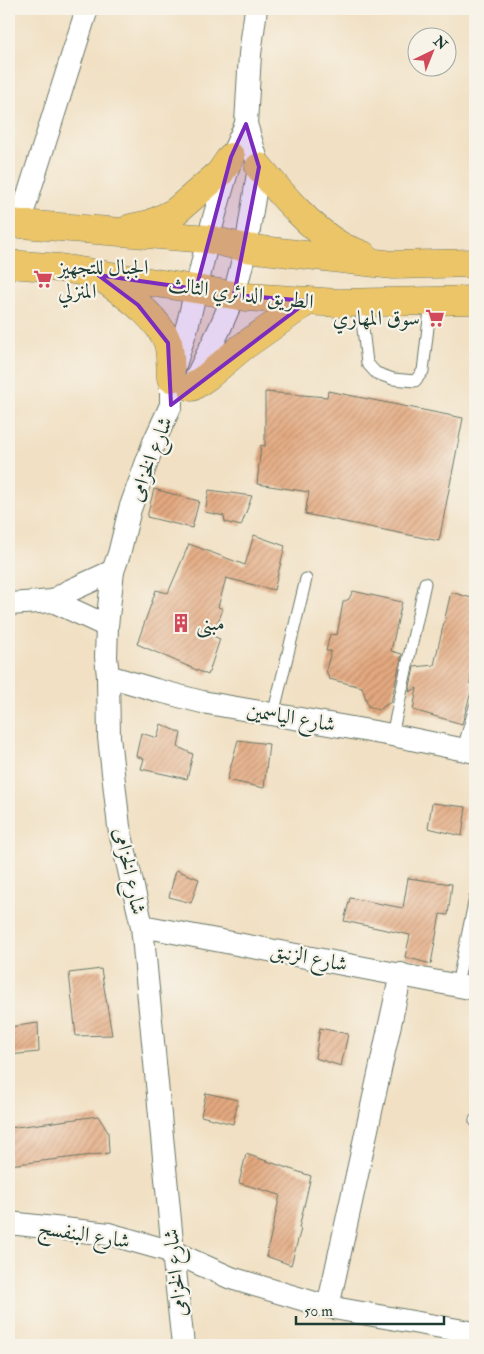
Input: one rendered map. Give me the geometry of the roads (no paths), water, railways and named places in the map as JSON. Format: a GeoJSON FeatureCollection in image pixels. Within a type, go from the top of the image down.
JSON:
{"type":"FeatureCollection","features":[{"type":"Feature","properties":{"kind":"main road"},"geometry":{"type":"LineString","coordinates":[[111,231],[137,228],[175,212],[220,173],[230,157]]}},
{"type":"Feature","properties":{"kind":"main road"},"geometry":{"type":"LineString","coordinates":[[260,167],[284,198],[330,239],[365,256],[393,264]]}},
{"type":"Feature","properties":{"kind":"main road"},"geometry":{"type":"LineString","coordinates":[[14,223],[208,239],[246,248],[393,264],[475,263]]}},
{"type":"Feature","properties":{"kind":"main road","name":"الطريق الدائري الثالث"},"geometry":{"type":"LineString","coordinates":[[9,264],[60,268],[246,297],[338,304],[475,300]]}},
{"type":"Feature","properties":{"kind":"main road"},"geometry":{"type":"LineString","coordinates":[[98,275],[138,305],[157,325],[168,343],[178,390],[208,376],[241,348],[308,301]]}},
{"type":"Feature","properties":{"kind":"street"},"geometry":{"type":"LineString","coordinates":[[14,223],[87,9]]}},
{"type":"Feature","properties":{"kind":"street"},"geometry":{"type":"LineString","coordinates":[[178,390],[220,328],[234,295],[246,248],[260,167],[246,124],[250,54],[256,9]]}},
{"type":"Feature","properties":{"kind":"street"},"geometry":{"type":"LineString","coordinates":[[178,390],[188,323],[208,239],[230,157],[246,124]]}},
{"type":"Feature","properties":{"kind":"street","name":"شارع الخزامى"},"geometry":{"type":"LineString","coordinates":[[178,390],[154,442],[141,478],[130,509],[113,571],[107,626],[106,657],[110,736],[119,827],[142,926],[183,1345]]}},
{"type":"Feature","properties":{"kind":"street"},"geometry":{"type":"LineString","coordinates":[[53,601],[67,592],[113,571]]}},
{"type":"Feature","properties":{"kind":"street"},"geometry":{"type":"LineString","coordinates":[[9,604],[53,601],[107,626]]}},
{"type":"Feature","properties":{"kind":"street","name":"شارع الياسمين"},"geometry":{"type":"LineString","coordinates":[[108,676],[202,702],[392,734],[469,751]]}},
{"type":"Feature","properties":{"kind":"street","name":"شارع الزنبق"},"geometry":{"type":"LineString","coordinates":[[142,926],[466,987]]}},
{"type":"Feature","properties":{"kind":"street"},"geometry":{"type":"LineString","coordinates":[[328,1307],[401,974]]}},
{"type":"Feature","properties":{"kind":"street","name":"شارع البنفسج"},"geometry":{"type":"LineString","coordinates":[[9,1223],[109,1234],[173,1252],[231,1278],[328,1307],[475,1333]]}},
{"type":"Feature","properties":{"kind":"lane"},"geometry":{"type":"LineString","coordinates":[[360,303],[367,363],[376,373],[393,379],[415,381],[423,371],[430,301]]}},
{"type":"Feature","properties":{"kind":"lane"},"geometry":{"type":"LineString","coordinates":[[273,715],[306,579]]}},
{"type":"Feature","properties":{"kind":"lane"},"geometry":{"type":"LineString","coordinates":[[392,734],[424,583]]}},
{"type":"Feature","properties":{"kind":"lane"},"geometry":{"type":"LineString","coordinates":[[469,751],[475,707]]}},
{"type":"Feature","properties":{"kind":"lane"},"geometry":{"type":"LineString","coordinates":[[466,987],[475,898]]}},
{"type":"Feature","properties":{"kind":"place","name":"الجبال للتجهيز المنزلي"},"geometry":{"type":"Point","coordinates":[43,279]}},
{"type":"Feature","properties":{"kind":"place","name":"سوق المهاري"},"geometry":{"type":"Point","coordinates":[435,318]}},
{"type":"Feature","properties":{"kind":"place","name":"مبنى"},"geometry":{"type":"Point","coordinates":[181,623]}}]}
